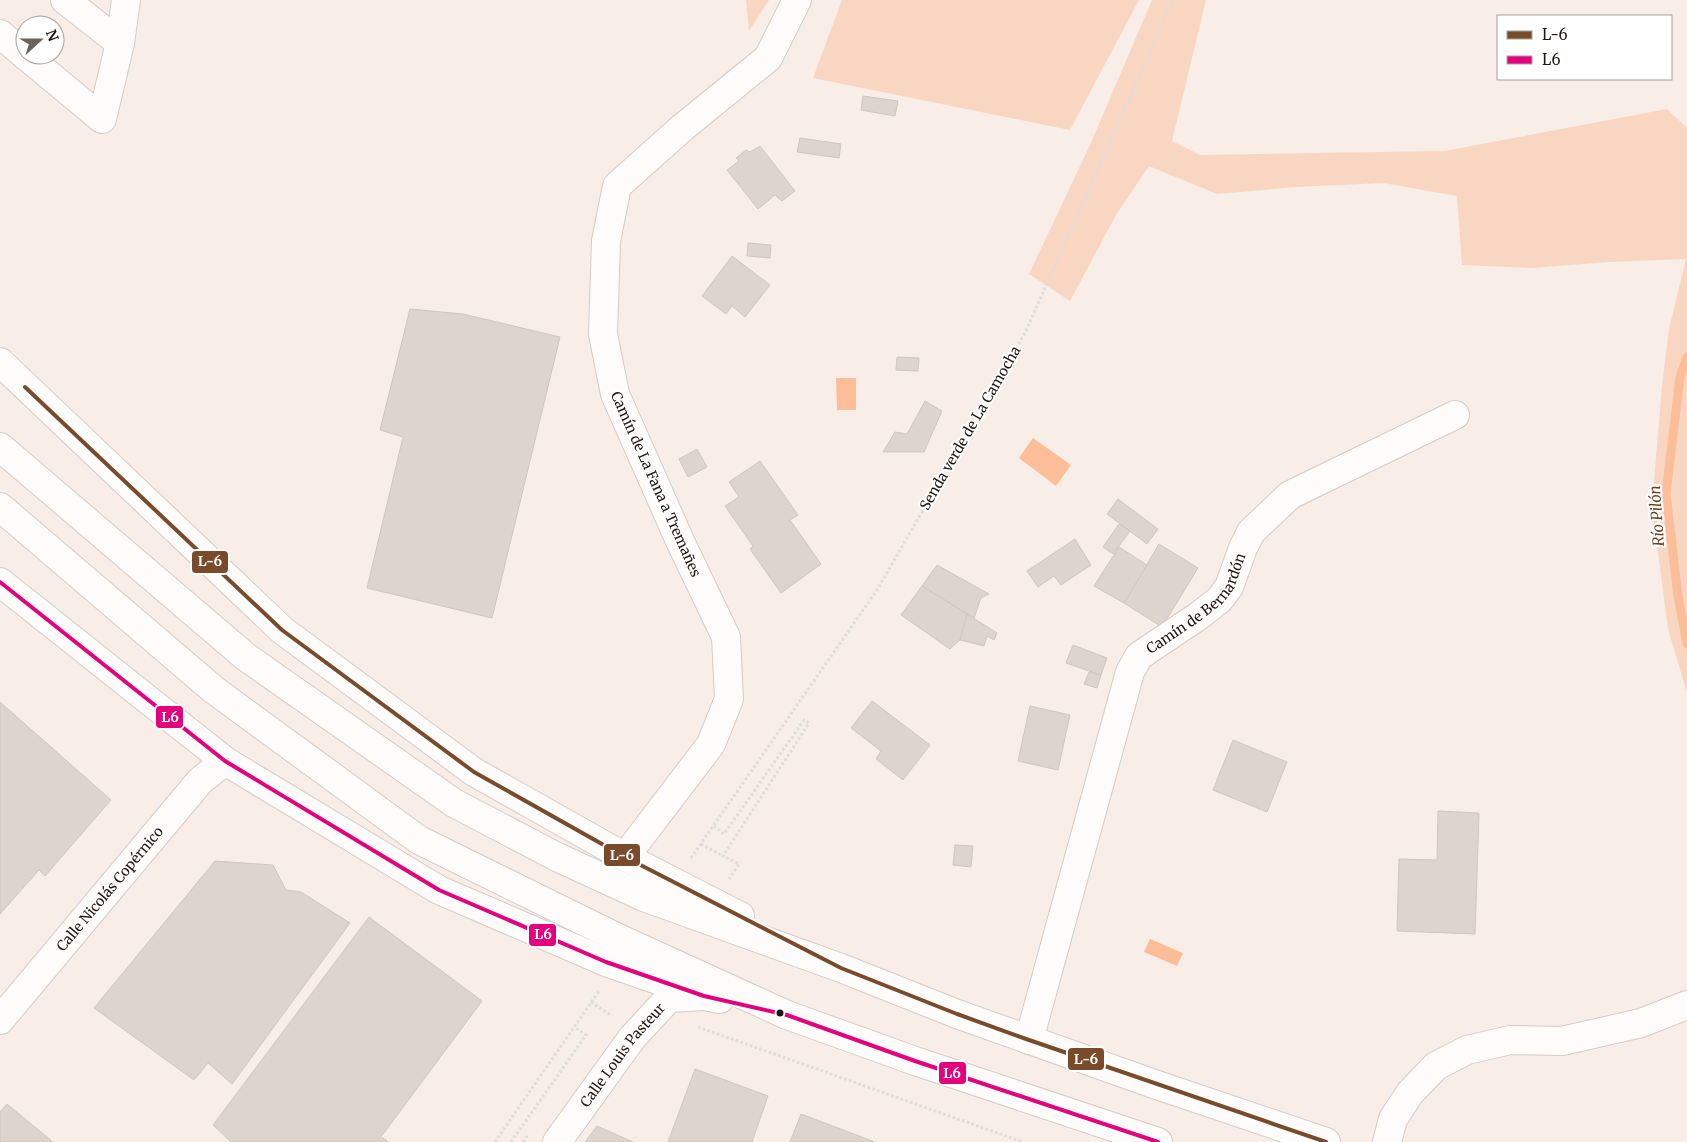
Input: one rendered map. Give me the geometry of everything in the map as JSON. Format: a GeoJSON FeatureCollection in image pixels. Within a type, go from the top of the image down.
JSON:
{"type":"FeatureCollection","features":[{"type":"Feature","properties":{"kind":"main road"},"geometry":{"type":"LineString","coordinates":[[65,0],[120,43]]}},
{"type":"Feature","properties":{"kind":"main road"},"geometry":{"type":"LineString","coordinates":[[37,65],[102,119],[120,43],[126,0]]}},
{"type":"Feature","properties":{"kind":"main road","name":"Camín de La Fana a Tremañes"},"geometry":{"type":"LineString","coordinates":[[625,857],[711,744],[729,699],[726,637],[680,541],[615,394],[603,334],[606,241],[617,186],[682,128],[768,58],[797,0]]}},
{"type":"Feature","properties":{"kind":"main road"},"geometry":{"type":"LineString","coordinates":[[0,34],[15,47]]}},
{"type":"Feature","properties":{"kind":"main road"},"geometry":{"type":"LineString","coordinates":[[0,362],[282,630],[474,772],[625,857],[841,968]]}},
{"type":"Feature","properties":{"kind":"main road","name":"Camín de Bernardón"},"geometry":{"type":"LineString","coordinates":[[1029,1040],[1130,672],[1139,656],[1219,600],[1229,587],[1251,532],[1290,495],[1455,415]]}},
{"type":"Feature","properties":{"kind":"main road"},"geometry":{"type":"LineString","coordinates":[[0,447],[246,657],[454,803],[557,857],[644,897],[841,968],[957,1014],[1163,1088],[1326,1142]]}},
{"type":"Feature","properties":{"kind":"main road"},"geometry":{"type":"LineString","coordinates":[[0,507],[214,690],[419,840],[618,938],[787,1015],[1143,1140]]}},
{"type":"Feature","properties":{"kind":"main road"},"geometry":{"type":"LineString","coordinates":[[0,582],[225,761],[439,890],[606,962],[704,996],[787,1015]]}},
{"type":"Feature","properties":{"kind":"main road","name":"Calle Nicolás Copérnico"},"geometry":{"type":"LineString","coordinates":[[0,1020],[200,781],[225,761]]}},
{"type":"Feature","properties":{"kind":"main road","name":"Calle Louis Pasteur"},"geometry":{"type":"LineString","coordinates":[[557,1142],[632,1038],[669,998],[704,996]]}},
{"type":"Feature","properties":{"kind":"main road"},"geometry":{"type":"LineString","coordinates":[[1386,1142],[1393,1119],[1410,1092],[1436,1066],[1467,1050],[1510,1040],[1562,1041],[1641,1023],[1687,1005]]}},
{"type":"Feature","properties":{"kind":"path","name":"Senda verde de La Camocha"},"geometry":{"type":"LineString","coordinates":[[688,862],[877,590],[1025,333],[1173,0]]}},
{"type":"Feature","properties":{"kind":"path"},"geometry":{"type":"LineString","coordinates":[[714,826],[724,834],[804,720],[809,723],[723,856]]}},
{"type":"Feature","properties":{"kind":"path"},"geometry":{"type":"LineString","coordinates":[[701,844],[740,864],[728,881]]}},
{"type":"Feature","properties":{"kind":"path"},"geometry":{"type":"LineString","coordinates":[[495,1142],[601,989]]}},
{"type":"Feature","properties":{"kind":"path"},"geometry":{"type":"LineString","coordinates":[[592,1002],[612,1016]]}},
{"type":"Feature","properties":{"kind":"path"},"geometry":{"type":"LineString","coordinates":[[511,1142],[586,1035],[574,1027]]}},
{"type":"Feature","properties":{"kind":"path"},"geometry":{"type":"LineString","coordinates":[[697,1027],[1023,1142]]}},
{"type":"Feature","properties":{"kind":"shaded area"},"geometry":{"type":"Polygon","coordinates":[[[746,0],[769,0],[749,31],[746,0]]]}},
{"type":"Feature","properties":{"kind":"shaded area"},"geometry":{"type":"Polygon","coordinates":[[[842,0],[1139,0],[1070,130],[813,78],[842,0]]]}},
{"type":"Feature","properties":{"kind":"shaded area"},"geometry":{"type":"Polygon","coordinates":[[[1152,0],[1206,0],[1172,141],[1200,155],[1445,151],[1667,109],[1687,128],[1687,693],[1668,629],[1652,506],[1662,386],[1669,329],[1686,259],[1532,268],[1462,265],[1457,196],[1383,183],[1296,187],[1217,194],[1149,166],[1116,215],[1070,301],[1029,274],[1090,145],[1152,0]]]}},
{"type":"Feature","properties":{"kind":"shaded area"},"geometry":{"type":"Polygon","coordinates":[[[836,378],[856,378],[856,410],[837,410],[836,378]]]}},
{"type":"Feature","properties":{"kind":"shaded area"},"geometry":{"type":"Polygon","coordinates":[[[1033,438],[1071,465],[1056,486],[1019,458],[1033,438]]]}},
{"type":"Feature","properties":{"kind":"shaded area"},"geometry":{"type":"Polygon","coordinates":[[[1150,939],[1183,953],[1177,966],[1144,952],[1150,939]]]}},
{"type":"Feature","properties":{"kind":"building"},"geometry":{"type":"Polygon","coordinates":[[[863,96],[898,101],[895,116],[861,110],[863,96]]]}},
{"type":"Feature","properties":{"kind":"building"},"geometry":{"type":"Polygon","coordinates":[[[800,138],[841,144],[839,158],[797,152],[800,138]]]}},
{"type":"Feature","properties":{"kind":"building"},"geometry":{"type":"Polygon","coordinates":[[[760,146],[795,191],[782,201],[775,195],[758,209],[727,170],[739,161],[736,158],[746,150],[750,152],[760,146]]]}},
{"type":"Feature","properties":{"kind":"building"},"geometry":{"type":"Polygon","coordinates":[[[748,243],[771,245],[770,258],[747,256],[748,243]]]}},
{"type":"Feature","properties":{"kind":"building"},"geometry":{"type":"Polygon","coordinates":[[[732,256],[770,285],[745,317],[732,306],[726,314],[702,296],[732,256]]]}},
{"type":"Feature","properties":{"kind":"building"},"geometry":{"type":"Polygon","coordinates":[[[410,309],[463,314],[560,337],[492,618],[367,588],[403,437],[380,430],[410,309]]]}},
{"type":"Feature","properties":{"kind":"building"},"geometry":{"type":"Polygon","coordinates":[[[897,357],[919,358],[918,371],[896,370],[897,357]]]}},
{"type":"Feature","properties":{"kind":"building"},"geometry":{"type":"Polygon","coordinates":[[[925,401],[942,411],[924,452],[883,452],[895,432],[907,434],[925,401]]]}},
{"type":"Feature","properties":{"kind":"building"},"geometry":{"type":"Polygon","coordinates":[[[697,449],[707,467],[688,477],[679,459],[697,449]]]}},
{"type":"Feature","properties":{"kind":"building"},"geometry":{"type":"Polygon","coordinates":[[[760,461],[798,515],[790,520],[821,564],[781,593],[750,549],[753,546],[725,506],[739,497],[729,482],[760,461]]]}},
{"type":"Feature","properties":{"kind":"building"},"geometry":{"type":"Polygon","coordinates":[[[1118,499],[1158,529],[1147,544],[1107,514],[1118,499]]]}},
{"type":"Feature","properties":{"kind":"building"},"geometry":{"type":"Polygon","coordinates":[[[1119,524],[1130,531],[1113,554],[1103,547],[1119,524]]]}},
{"type":"Feature","properties":{"kind":"building"},"geometry":{"type":"Polygon","coordinates":[[[1075,539],[1091,565],[1061,585],[1054,576],[1038,587],[1027,571],[1075,539]]]}},
{"type":"Feature","properties":{"kind":"building"},"geometry":{"type":"Polygon","coordinates":[[[1159,544],[1198,568],[1162,627],[1124,603],[1159,544]]]}},
{"type":"Feature","properties":{"kind":"building"},"geometry":{"type":"Polygon","coordinates":[[[1119,547],[1147,565],[1124,603],[1094,586],[1119,547]]]}},
{"type":"Feature","properties":{"kind":"building"},"geometry":{"type":"Polygon","coordinates":[[[937,565],[989,594],[981,598],[974,618],[922,586],[937,565]]]}},
{"type":"Feature","properties":{"kind":"building"},"geometry":{"type":"Polygon","coordinates":[[[922,586],[967,614],[960,640],[950,649],[901,615],[922,586]]]}},
{"type":"Feature","properties":{"kind":"building"},"geometry":{"type":"Polygon","coordinates":[[[967,614],[997,633],[994,640],[987,636],[984,646],[960,640],[967,614]]]}},
{"type":"Feature","properties":{"kind":"building"},"geometry":{"type":"Polygon","coordinates":[[[1073,645],[1107,658],[1101,675],[1066,663],[1073,645]]]}},
{"type":"Feature","properties":{"kind":"building"},"geometry":{"type":"Polygon","coordinates":[[[1089,672],[1101,675],[1097,688],[1084,684],[1089,672]]]}},
{"type":"Feature","properties":{"kind":"building"},"geometry":{"type":"Polygon","coordinates":[[[872,701],[930,745],[903,780],[876,759],[881,751],[851,728],[872,701]]]}},
{"type":"Feature","properties":{"kind":"building"},"geometry":{"type":"Polygon","coordinates":[[[0,702],[111,800],[45,876],[39,870],[0,914],[0,702]]]}},
{"type":"Feature","properties":{"kind":"building"},"geometry":{"type":"Polygon","coordinates":[[[1030,706],[1070,715],[1058,770],[1018,761],[1030,706]]]}},
{"type":"Feature","properties":{"kind":"building"},"geometry":{"type":"Polygon","coordinates":[[[1233,740],[1287,762],[1267,812],[1213,790],[1233,740]]]}},
{"type":"Feature","properties":{"kind":"building"},"geometry":{"type":"Polygon","coordinates":[[[1438,811],[1479,813],[1475,934],[1397,931],[1399,859],[1437,860],[1438,811]]]}},
{"type":"Feature","properties":{"kind":"building"},"geometry":{"type":"Polygon","coordinates":[[[955,845],[973,846],[971,867],[953,865],[955,845]]]}},
{"type":"Feature","properties":{"kind":"building"},"geometry":{"type":"Polygon","coordinates":[[[215,861],[273,865],[286,890],[301,892],[350,923],[232,1084],[208,1063],[194,1080],[94,1008],[215,861]]]}},
{"type":"Feature","properties":{"kind":"building"},"geometry":{"type":"Polygon","coordinates":[[[369,917],[482,1001],[381,1137],[389,1142],[231,1142],[213,1125],[369,917]]]}},
{"type":"Feature","properties":{"kind":"building"},"geometry":{"type":"Polygon","coordinates":[[[695,1069],[768,1096],[752,1142],[668,1142],[695,1069]]]}},
{"type":"Feature","properties":{"kind":"building"},"geometry":{"type":"Polygon","coordinates":[[[7,1104],[53,1142],[0,1142],[0,1112],[7,1104]]]}},
{"type":"Feature","properties":{"kind":"building"},"geometry":{"type":"Polygon","coordinates":[[[801,1114],[875,1142],[790,1142],[801,1114]]]}},
{"type":"Feature","properties":{"kind":"building"},"geometry":{"type":"Polygon","coordinates":[[[597,1126],[633,1142],[585,1142],[597,1126]]]}},
{"type":"Feature","properties":{"kind":"waterway","name":"Río Pilón"},"geometry":{"type":"LineString","coordinates":[[1687,357],[1680,377],[1666,494],[1678,596],[1687,644]]}},
{"type":"Feature","properties":{"kind":"transit line","name":"L-6"},"geometry":{"type":"LineString","coordinates":[[25,387],[282,630],[474,772],[625,857],[841,968],[1029,1040],[1326,1142]]}},
{"type":"Feature","properties":{"kind":"transit line","name":"L6"},"geometry":{"type":"LineString","coordinates":[[0,582],[225,761],[439,890],[606,962],[704,996],[787,1015],[915,1061],[1158,1142]]}}]}
